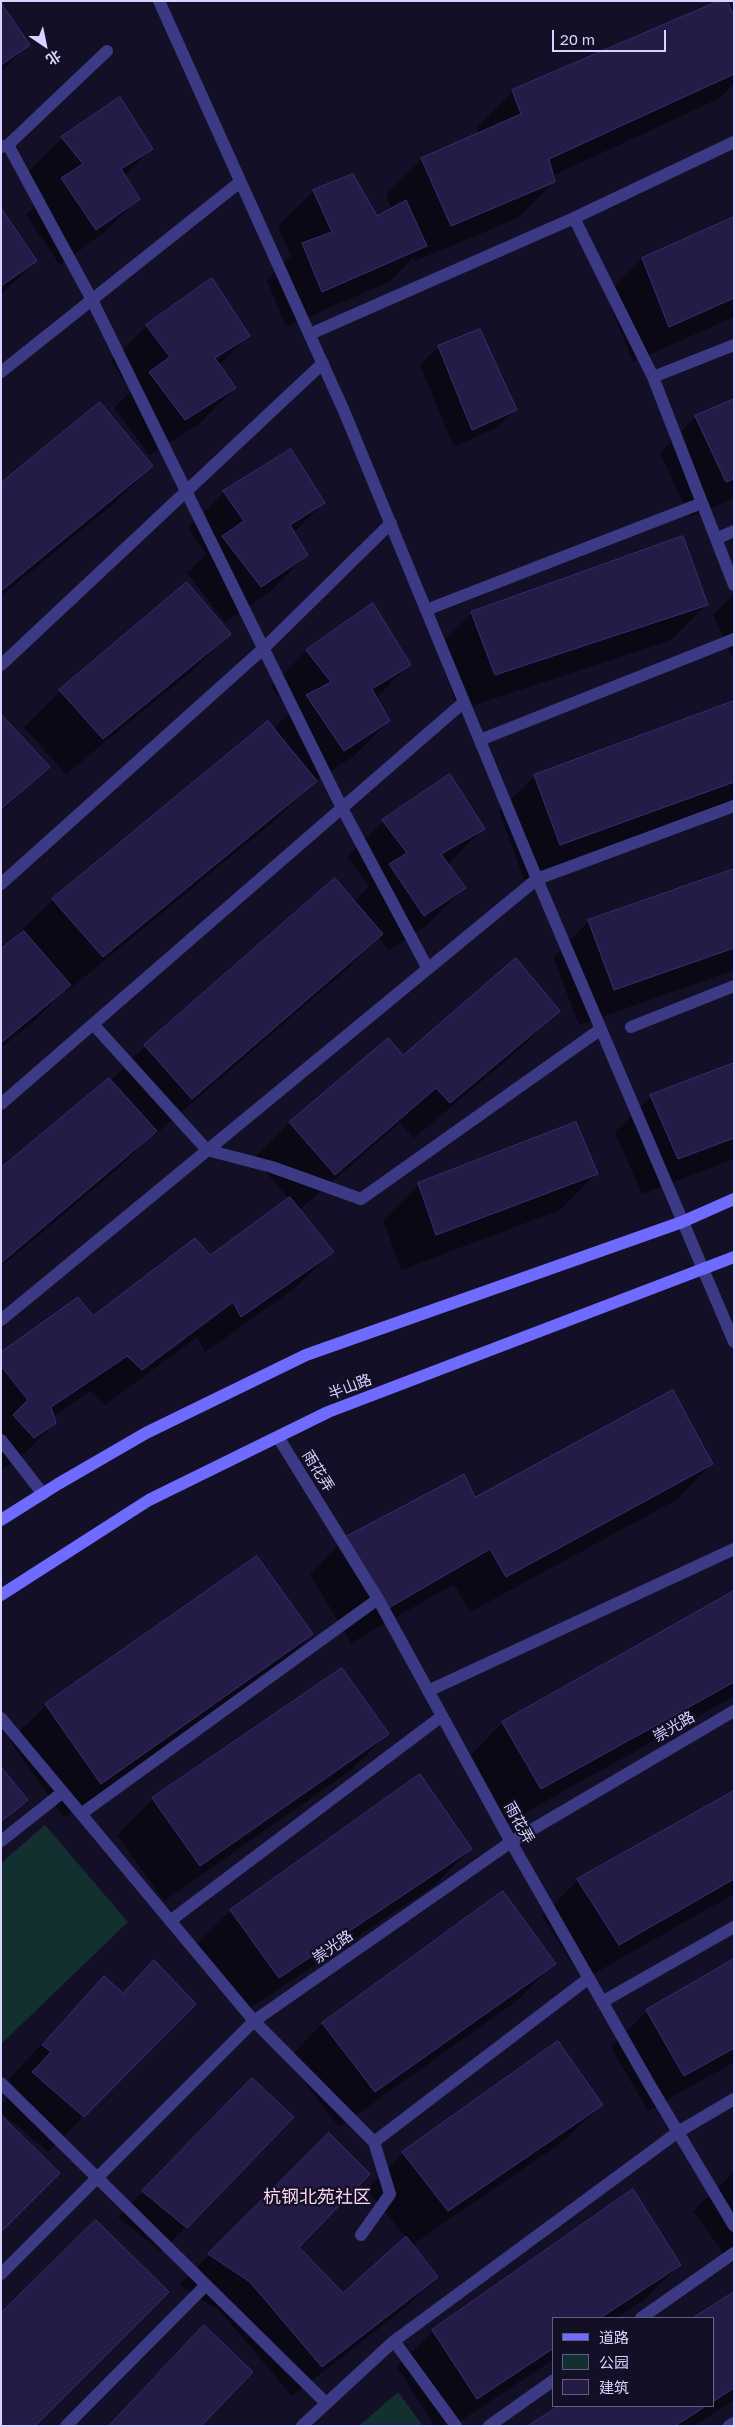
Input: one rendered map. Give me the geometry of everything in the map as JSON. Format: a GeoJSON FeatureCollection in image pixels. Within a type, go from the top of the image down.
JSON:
{"type":"FeatureCollection","features":[{"type":"Feature","properties":{"kind":"main road"},"geometry":{"type":"LineString","coordinates":[[1,1520],[146,1433],[306,1355],[682,1222],[734,1200]]}},
{"type":"Feature","properties":{"kind":"main road","name":"半山路"},"geometry":{"type":"LineString","coordinates":[[1,1595],[149,1500],[328,1412],[734,1257]]}},
{"type":"Feature","properties":{"kind":"lane"},"geometry":{"type":"LineString","coordinates":[[159,1],[323,363],[600,1029],[734,1342]]}},
{"type":"Feature","properties":{"kind":"lane"},"geometry":{"type":"LineString","coordinates":[[107,51],[4,146],[92,300],[342,808],[428,969]]}},
{"type":"Feature","properties":{"kind":"lane"},"geometry":{"type":"LineString","coordinates":[[310,334],[574,218],[734,142]]}},
{"type":"Feature","properties":{"kind":"lane"},"geometry":{"type":"LineString","coordinates":[[1,372],[240,182]]}},
{"type":"Feature","properties":{"kind":"lane"},"geometry":{"type":"LineString","coordinates":[[574,218],[653,376],[734,585]]}},
{"type":"Feature","properties":{"kind":"lane"},"geometry":{"type":"LineString","coordinates":[[653,376],[734,345]]}},
{"type":"Feature","properties":{"kind":"lane"},"geometry":{"type":"LineString","coordinates":[[1,665],[323,363]]}},
{"type":"Feature","properties":{"kind":"lane"},"geometry":{"type":"LineString","coordinates":[[426,610],[702,503]]}},
{"type":"Feature","properties":{"kind":"lane"},"geometry":{"type":"LineString","coordinates":[[1,884],[264,648],[391,523]]}},
{"type":"Feature","properties":{"kind":"lane"},"geometry":{"type":"LineString","coordinates":[[716,539],[734,530]]}},
{"type":"Feature","properties":{"kind":"lane"},"geometry":{"type":"LineString","coordinates":[[480,740],[734,639]]}},
{"type":"Feature","properties":{"kind":"lane"},"geometry":{"type":"LineString","coordinates":[[1,1104],[464,702]]}},
{"type":"Feature","properties":{"kind":"lane"},"geometry":{"type":"LineString","coordinates":[[1,1320],[538,879],[734,806]]}},
{"type":"Feature","properties":{"kind":"lane"},"geometry":{"type":"LineString","coordinates":[[632,1027],[734,986]]}},
{"type":"Feature","properties":{"kind":"lane"},"geometry":{"type":"LineString","coordinates":[[93,1024],[207,1150],[272,1167],[361,1199],[600,1029]]}},
{"type":"Feature","properties":{"kind":"lane","name":"雨花弄"},"geometry":{"type":"LineString","coordinates":[[278,1437],[378,1599],[511,1842],[602,2002],[734,2226]]}},
{"type":"Feature","properties":{"kind":"lane"},"geometry":{"type":"LineString","coordinates":[[1,1440],[43,1494]]}},
{"type":"Feature","properties":{"kind":"lane"},"geometry":{"type":"LineString","coordinates":[[428,1691],[734,1549]]}},
{"type":"Feature","properties":{"kind":"lane"},"geometry":{"type":"LineString","coordinates":[[81,1814],[378,1599]]}},
{"type":"Feature","properties":{"kind":"lane","name":"崇光路"},"geometry":{"type":"LineString","coordinates":[[1,2274],[254,2021],[511,1842],[734,1711]]}},
{"type":"Feature","properties":{"kind":"lane"},"geometry":{"type":"LineString","coordinates":[[170,1921],[442,1716]]}},
{"type":"Feature","properties":{"kind":"lane"},"geometry":{"type":"LineString","coordinates":[[1,1718],[254,2021],[374,2142],[390,2194],[361,2235]]}},
{"type":"Feature","properties":{"kind":"lane"},"geometry":{"type":"LineString","coordinates":[[1,1841],[63,1792]]}},
{"type":"Feature","properties":{"kind":"lane"},"geometry":{"type":"LineString","coordinates":[[602,2002],[734,1927]]}},
{"type":"Feature","properties":{"kind":"lane"},"geometry":{"type":"LineString","coordinates":[[374,2142],[589,1978]]}},
{"type":"Feature","properties":{"kind":"lane"},"geometry":{"type":"LineString","coordinates":[[1,2083],[326,2403]]}},
{"type":"Feature","properties":{"kind":"lane"},"geometry":{"type":"LineString","coordinates":[[302,2426],[394,2341],[678,2132],[734,2099]]}},
{"type":"Feature","properties":{"kind":"lane"},"geometry":{"type":"LineString","coordinates":[[642,2317],[734,2253]]}},
{"type":"Feature","properties":{"kind":"lane"},"geometry":{"type":"LineString","coordinates":[[66,2426],[206,2285]]}},
{"type":"Feature","properties":{"kind":"lane"},"geometry":{"type":"LineString","coordinates":[[394,2341],[456,2426]]}},
{"type":"Feature","properties":{"kind":"lane"},"geometry":{"type":"LineString","coordinates":[[489,2426],[552,2381]]}},
{"type":"Feature","properties":{"kind":"lane"},"geometry":{"type":"LineString","coordinates":[[730,2426],[734,2423]]}},
{"type":"Feature","properties":{"kind":"green space"},"geometry":{"type":"Polygon","coordinates":[[[45,1825],[128,1922],[1,2044],[1,1863],[45,1825]]]}},
{"type":"Feature","properties":{"kind":"green space"},"geometry":{"type":"Polygon","coordinates":[[[398,2392],[423,2426],[359,2426],[398,2392]]]}},
{"type":"Feature","properties":{"kind":"building"},"geometry":{"type":"Polygon","coordinates":[[[719,1],[727,1],[734,16],[734,74],[549,159],[555,182],[451,226],[421,158],[521,114],[512,90],[719,1]]]}},
{"type":"Feature","properties":{"kind":"building"},"geometry":{"type":"Polygon","coordinates":[[[1,3],[30,45],[1,65],[1,3]]]}},
{"type":"Feature","properties":{"kind":"building"},"geometry":{"type":"Polygon","coordinates":[[[120,97],[153,149],[121,169],[140,199],[96,230],[61,178],[83,164],[61,137],[120,97]]]}},
{"type":"Feature","properties":{"kind":"building"},"geometry":{"type":"Polygon","coordinates":[[[353,174],[377,216],[406,200],[427,246],[322,292],[302,243],[332,232],[313,190],[353,174]]]}},
{"type":"Feature","properties":{"kind":"building"},"geometry":{"type":"Polygon","coordinates":[[[1,208],[37,261],[1,286],[1,208]]]}},
{"type":"Feature","properties":{"kind":"building"},"geometry":{"type":"Polygon","coordinates":[[[734,217],[734,298],[669,327],[642,258],[734,217]]]}},
{"type":"Feature","properties":{"kind":"building"},"geometry":{"type":"Polygon","coordinates":[[[212,278],[250,336],[215,358],[236,388],[185,420],[149,372],[170,357],[146,325],[212,278]]]}},
{"type":"Feature","properties":{"kind":"building"},"geometry":{"type":"Polygon","coordinates":[[[480,329],[517,410],[472,430],[438,346],[480,329]]]}},
{"type":"Feature","properties":{"kind":"building"},"geometry":{"type":"Polygon","coordinates":[[[734,399],[734,479],[726,482],[695,416],[734,399]]]}},
{"type":"Feature","properties":{"kind":"building"},"geometry":{"type":"Polygon","coordinates":[[[100,402],[153,466],[1,591],[1,483],[100,402]]]}},
{"type":"Feature","properties":{"kind":"building"},"geometry":{"type":"Polygon","coordinates":[[[291,449],[325,503],[290,525],[308,555],[261,587],[222,536],[244,521],[223,491],[291,449]]]}},
{"type":"Feature","properties":{"kind":"building"},"geometry":{"type":"Polygon","coordinates":[[[683,536],[708,605],[495,675],[471,612],[683,536]]]}},
{"type":"Feature","properties":{"kind":"building"},"geometry":{"type":"Polygon","coordinates":[[[187,582],[231,634],[103,739],[59,690],[187,582]]]}},
{"type":"Feature","properties":{"kind":"building"},"geometry":{"type":"Polygon","coordinates":[[[373,603],[411,665],[372,689],[390,721],[344,751],[306,695],[331,682],[306,650],[373,603]]]}},
{"type":"Feature","properties":{"kind":"building"},"geometry":{"type":"Polygon","coordinates":[[[734,701],[734,782],[560,845],[534,775],[734,701]]]}},
{"type":"Feature","properties":{"kind":"building"},"geometry":{"type":"Polygon","coordinates":[[[1,714],[50,767],[1,809],[1,714]]]}},
{"type":"Feature","properties":{"kind":"building"},"geometry":{"type":"Polygon","coordinates":[[[268,721],[317,781],[103,957],[52,899],[268,721]]]}},
{"type":"Feature","properties":{"kind":"building"},"geometry":{"type":"Polygon","coordinates":[[[450,774],[485,829],[441,854],[466,888],[424,916],[389,864],[407,853],[382,820],[450,774]]]}},
{"type":"Feature","properties":{"kind":"building"},"geometry":{"type":"Polygon","coordinates":[[[734,869],[734,948],[614,990],[588,920],[734,869]]]}},
{"type":"Feature","properties":{"kind":"building"},"geometry":{"type":"Polygon","coordinates":[[[335,878],[383,934],[192,1099],[144,1045],[335,878]]]}},
{"type":"Feature","properties":{"kind":"building"},"geometry":{"type":"Polygon","coordinates":[[[24,931],[71,985],[1,1043],[1,949],[24,931]]]}},
{"type":"Feature","properties":{"kind":"building"},"geometry":{"type":"Polygon","coordinates":[[[516,958],[560,1011],[450,1103],[436,1088],[335,1175],[289,1122],[388,1038],[403,1055],[516,958]]]}},
{"type":"Feature","properties":{"kind":"building"},"geometry":{"type":"Polygon","coordinates":[[[734,1063],[734,1138],[678,1159],[650,1095],[734,1063]]]}},
{"type":"Feature","properties":{"kind":"building"},"geometry":{"type":"Polygon","coordinates":[[[109,1078],[157,1131],[1,1263],[1,1168],[109,1078]]]}},
{"type":"Feature","properties":{"kind":"building"},"geometry":{"type":"Polygon","coordinates":[[[576,1122],[598,1174],[436,1235],[418,1183],[576,1122]]]}},
{"type":"Feature","properties":{"kind":"building"},"geometry":{"type":"Polygon","coordinates":[[[290,1197],[334,1252],[241,1317],[233,1302],[142,1370],[127,1356],[51,1407],[56,1423],[34,1438],[13,1415],[28,1400],[1,1366],[1,1352],[78,1297],[93,1316],[195,1238],[210,1255],[290,1197]]]}},
{"type":"Feature","properties":{"kind":"building"},"geometry":{"type":"Polygon","coordinates":[[[673,1390],[713,1464],[506,1577],[490,1549],[387,1609],[345,1537],[464,1474],[475,1497],[673,1390]]]}},
{"type":"Feature","properties":{"kind":"building"},"geometry":{"type":"Polygon","coordinates":[[[257,1556],[313,1634],[101,1784],[45,1704],[257,1556]]]}},
{"type":"Feature","properties":{"kind":"building"},"geometry":{"type":"Polygon","coordinates":[[[734,1591],[734,1682],[541,1789],[502,1722],[734,1591]]]}},
{"type":"Feature","properties":{"kind":"building"},"geometry":{"type":"Polygon","coordinates":[[[342,1668],[389,1734],[200,1866],[152,1798],[342,1668]]]}},
{"type":"Feature","properties":{"kind":"building"},"geometry":{"type":"Polygon","coordinates":[[[1,1767],[28,1800],[1,1822],[1,1767]]]}},
{"type":"Feature","properties":{"kind":"building"},"geometry":{"type":"Polygon","coordinates":[[[420,1774],[472,1849],[279,1978],[230,1910],[420,1774]]]}},
{"type":"Feature","properties":{"kind":"building"},"geometry":{"type":"Polygon","coordinates":[[[734,1791],[734,1879],[619,1945],[577,1879],[734,1791]]]}},
{"type":"Feature","properties":{"kind":"building"},"geometry":{"type":"Polygon","coordinates":[[[503,1891],[556,1964],[375,2092],[322,2023],[503,1891]]]}},
{"type":"Feature","properties":{"kind":"building"},"geometry":{"type":"Polygon","coordinates":[[[734,1959],[734,2048],[684,2076],[646,2010],[734,1959]]]}},
{"type":"Feature","properties":{"kind":"building"},"geometry":{"type":"Polygon","coordinates":[[[154,1960],[196,2004],[84,2117],[32,2072],[51,2052],[42,2045],[104,1976],[123,1993],[154,1960]]]}},
{"type":"Feature","properties":{"kind":"building"},"geometry":{"type":"Polygon","coordinates":[[[558,2041],[603,2105],[448,2211],[402,2152],[558,2041]]]}},
{"type":"Feature","properties":{"kind":"building"},"geometry":{"type":"Polygon","coordinates":[[[252,2078],[294,2117],[187,2228],[142,2191],[252,2078]]]}},
{"type":"Feature","properties":{"kind":"building"},"geometry":{"type":"Polygon","coordinates":[[[3,2117],[60,2173],[1,2232],[1,2120],[3,2117]]]}},
{"type":"Feature","properties":{"kind":"building"},"geometry":{"type":"Polygon","coordinates":[[[329,2133],[370,2174],[299,2247],[343,2293],[406,2236],[438,2277],[322,2367],[250,2282],[208,2254],[329,2133]]]}},
{"type":"Feature","properties":{"kind":"building"},"geometry":{"type":"Polygon","coordinates":[[[633,2189],[681,2265],[602,2317],[552,2317],[552,2349],[477,2399],[432,2330],[633,2189]]]}},
{"type":"Feature","properties":{"kind":"building"},"geometry":{"type":"Polygon","coordinates":[[[96,2220],[169,2292],[35,2426],[1,2426],[1,2313],[96,2220]]]}},
{"type":"Feature","properties":{"kind":"building"},"geometry":{"type":"Polygon","coordinates":[[[734,2292],[734,2388],[715,2400],[715,2317],[695,2317],[734,2292]]]}},
{"type":"Feature","properties":{"kind":"building"},"geometry":{"type":"Polygon","coordinates":[[[204,2325],[253,2372],[201,2426],[109,2426],[204,2325]]]}},
{"type":"Feature","properties":{"kind":"building"},"geometry":{"type":"Polygon","coordinates":[[[557,2407],[704,2407],[675,2426],[528,2426],[557,2407]]]}},
{"type":"Feature","properties":{"kind":"district","name":"杭钢北苑社区"},"geometry":{"type":"Point","coordinates":[317,2197]}}]}
